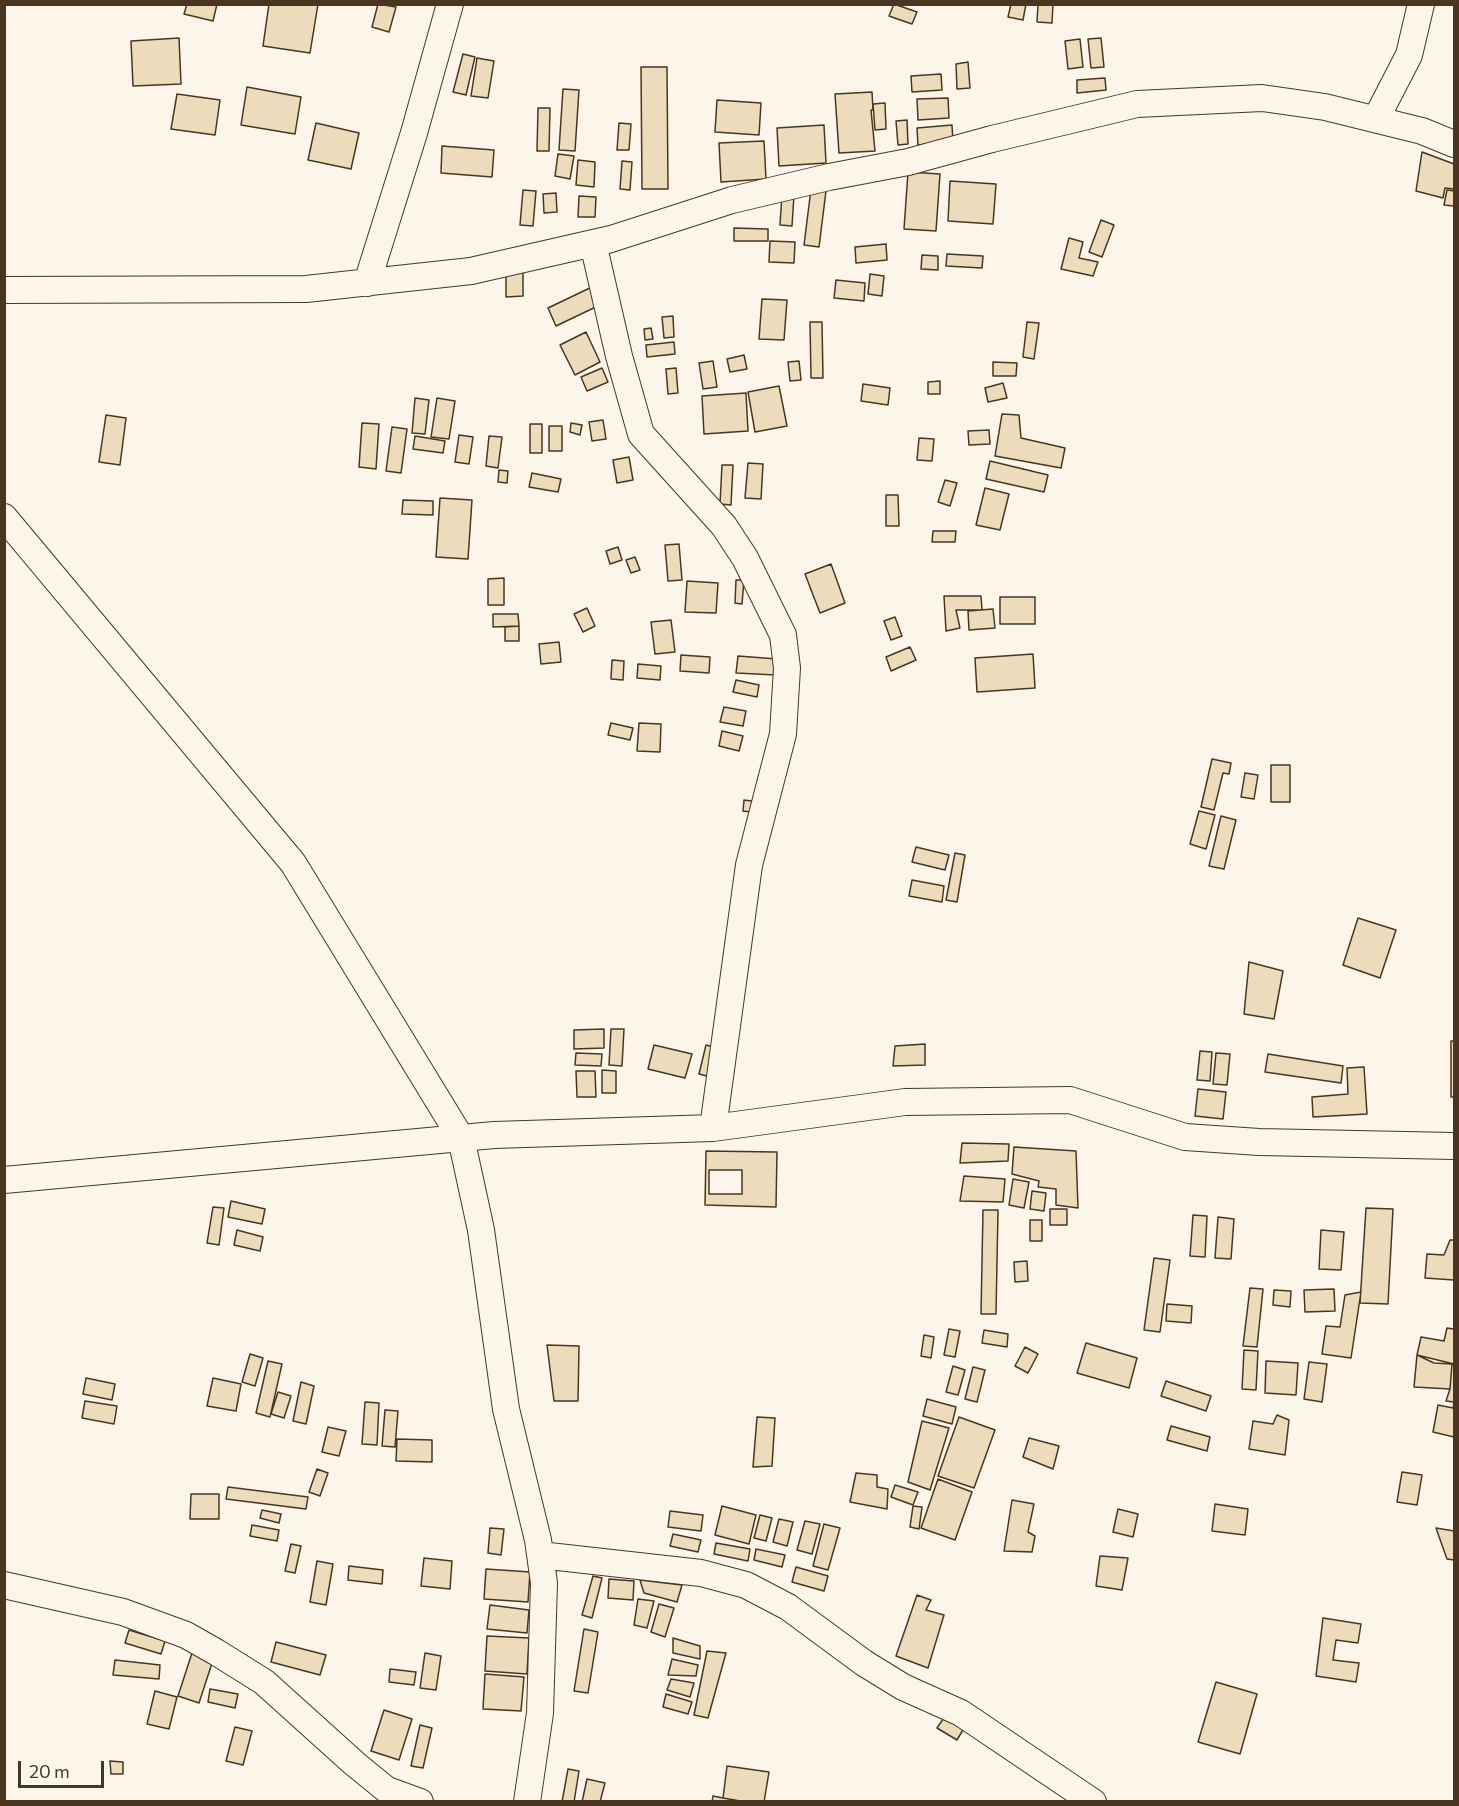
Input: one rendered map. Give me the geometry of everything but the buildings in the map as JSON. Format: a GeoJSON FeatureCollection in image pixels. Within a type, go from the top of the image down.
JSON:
{"type":"FeatureCollection","features":[{"type":"Feature","properties":{"kind":"street"},"geometry":{"type":"LineString","coordinates":[[368,283],[414,133],[450,4]]}},
{"type":"Feature","properties":{"kind":"street"},"geometry":{"type":"LineString","coordinates":[[1376,119],[1409,55],[1421,4]]}},
{"type":"Feature","properties":{"kind":"street"},"geometry":{"type":"LineString","coordinates":[[4,290],[306,289],[471,271],[611,239],[732,200],[829,177],[908,162],[1137,104],[1262,98],[1325,107],[1376,119],[1422,131],[1455,144]]}},
{"type":"Feature","properties":{"kind":"street"},"geometry":{"type":"LineString","coordinates":[[593,243],[619,356],[641,434],[723,526],[745,558],[783,635],[788,668],[783,734],[749,864],[713,1128]]}},
{"type":"Feature","properties":{"kind":"street"},"geometry":{"type":"LineString","coordinates":[[4,517],[293,863],[461,1138],[481,1230],[506,1409],[538,1540],[544,1584],[540,1713],[527,1802]]}},
{"type":"Feature","properties":{"kind":"street"},"geometry":{"type":"LineString","coordinates":[[4,1180],[461,1138],[713,1128],[905,1102],[1070,1100],[1185,1137],[1259,1142],[1455,1146]]}},
{"type":"Feature","properties":{"kind":"street"},"geometry":{"type":"LineString","coordinates":[[540,1556],[702,1573],[746,1585],[789,1607],[864,1664],[903,1687],[961,1713],[1093,1802]]}},
{"type":"Feature","properties":{"kind":"street"},"geometry":{"type":"LineString","coordinates":[[4,1585],[123,1612],[186,1635],[264,1682],[354,1764],[387,1790],[420,1802]]}}]}
